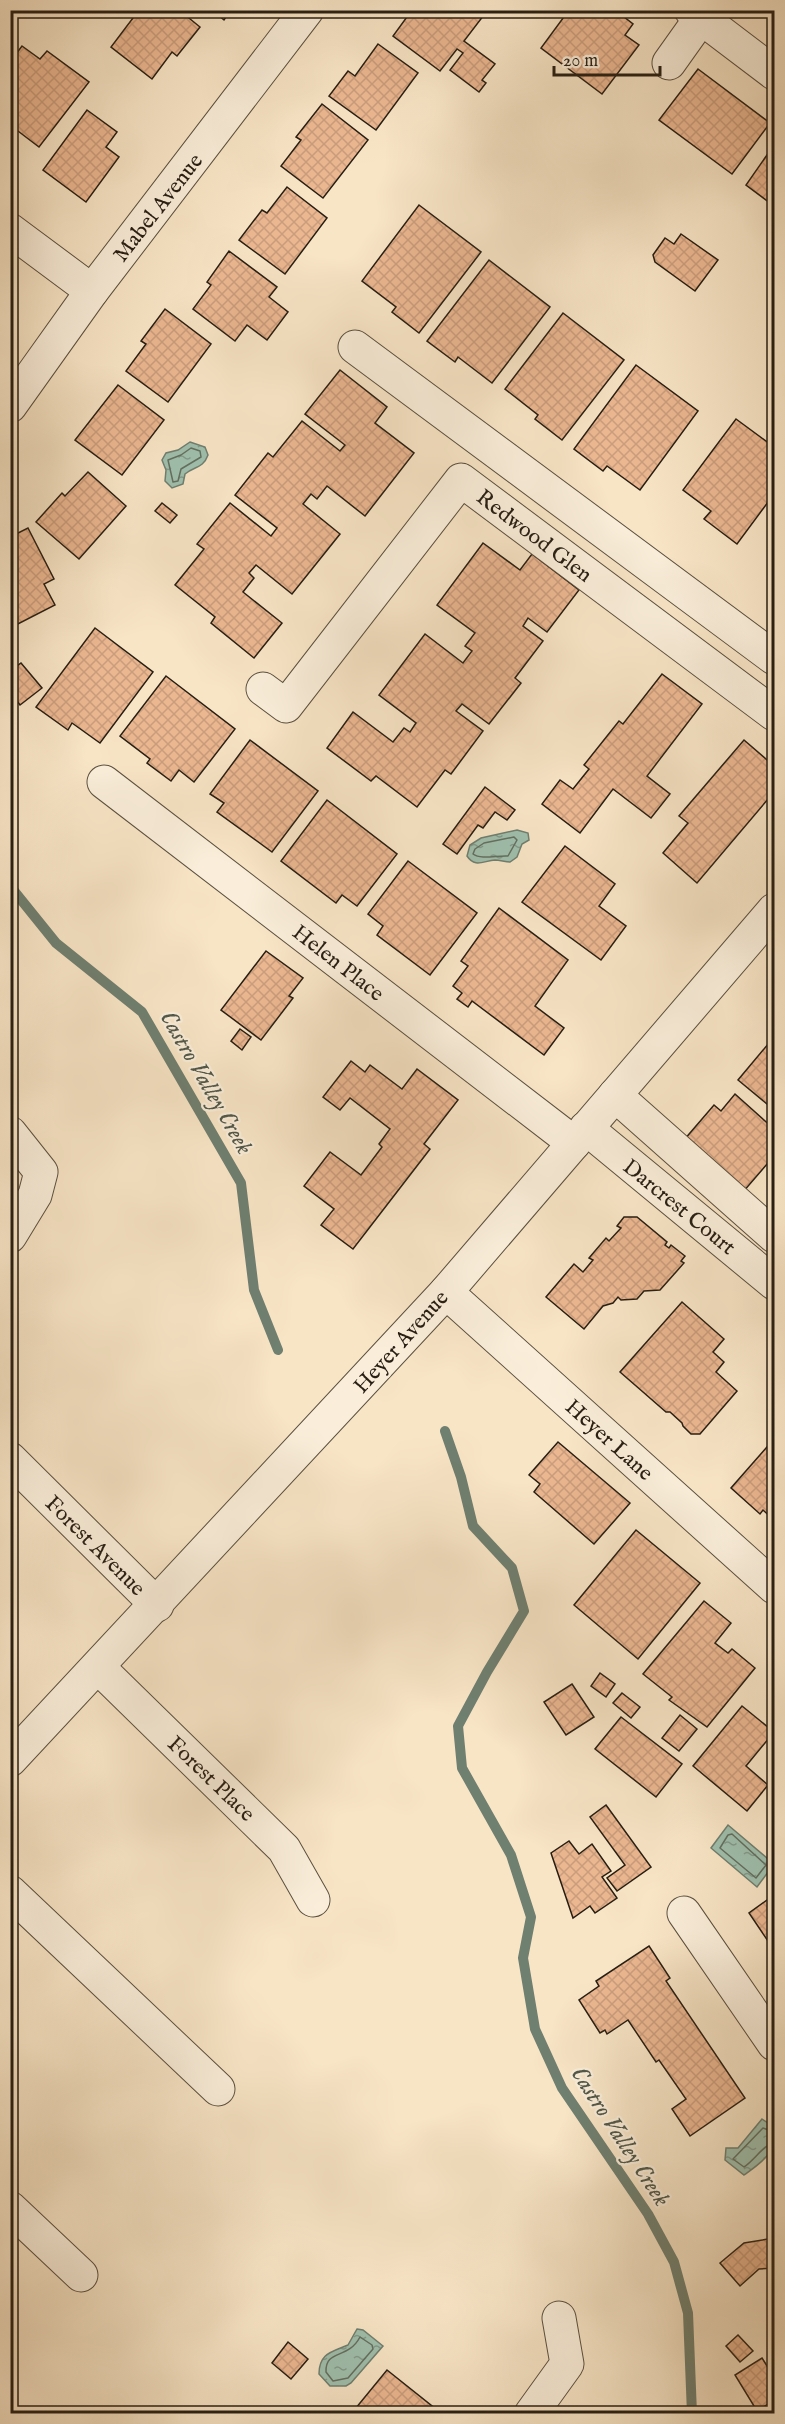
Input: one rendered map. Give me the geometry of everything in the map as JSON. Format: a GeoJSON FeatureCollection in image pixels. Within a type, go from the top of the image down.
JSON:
{"type":"FeatureCollection","features":[{"type":"Feature","properties":{"kind":"street","name":"Mabel Avenue"},"geometry":{"type":"LineString","coordinates":[[10,406],[92,291],[308,10]]}},
{"type":"Feature","properties":{"kind":"street"},"geometry":{"type":"LineString","coordinates":[[669,63],[696,14],[774,73]]}},
{"type":"Feature","properties":{"kind":"street"},"geometry":{"type":"LineString","coordinates":[[10,230],[92,291]]}},
{"type":"Feature","properties":{"kind":"street"},"geometry":{"type":"LineString","coordinates":[[356,347],[774,658]]}},
{"type":"Feature","properties":{"kind":"street","name":"Redwood Glen"},"geometry":{"type":"LineString","coordinates":[[263,689],[286,706],[460,480],[774,714]]}},
{"type":"Feature","properties":{"kind":"street","name":"Helen Place"},"geometry":{"type":"LineString","coordinates":[[104,782],[580,1135]]}},
{"type":"Feature","properties":{"kind":"street","name":"Heyer Avenue"},"geometry":{"type":"LineString","coordinates":[[10,1760],[157,1605],[446,1292],[774,910]]}},
{"type":"Feature","properties":{"kind":"street"},"geometry":{"type":"LineString","coordinates":[[615,1095],[774,1236]]}},
{"type":"Feature","properties":{"kind":"street"},"geometry":{"type":"LineString","coordinates":[[10,1133],[41,1172],[34,1195],[10,1236]]}},
{"type":"Feature","properties":{"kind":"street","name":"Darcrest Court"},"geometry":{"type":"LineString","coordinates":[[580,1135],[774,1283]]}},
{"type":"Feature","properties":{"kind":"street","name":"Heyer Lane"},"geometry":{"type":"LineString","coordinates":[[446,1292],[774,1587]]}},
{"type":"Feature","properties":{"kind":"street","name":"Forest Avenue"},"geometry":{"type":"LineString","coordinates":[[10,1459],[157,1605]]}},
{"type":"Feature","properties":{"kind":"street","name":"Forest Place"},"geometry":{"type":"LineString","coordinates":[[98,1667],[284,1849],[313,1900]]}},
{"type":"Feature","properties":{"kind":"street"},"geometry":{"type":"LineString","coordinates":[[10,1892],[218,2089]]}},
{"type":"Feature","properties":{"kind":"street"},"geometry":{"type":"LineString","coordinates":[[684,1913],[774,2044]]}},
{"type":"Feature","properties":{"kind":"street"},"geometry":{"type":"LineString","coordinates":[[10,2208],[81,2275]]}},
{"type":"Feature","properties":{"kind":"street"},"geometry":{"type":"LineString","coordinates":[[531,2414],[567,2364],[559,2318]]}},
{"type":"Feature","properties":{"kind":"water"},"geometry":{"type":"Polygon","coordinates":[[[190,442],[205,447],[208,455],[201,465],[185,474],[183,484],[172,488],[165,481],[166,470],[162,460],[166,453],[178,450],[190,442]]]}},
{"type":"Feature","properties":{"kind":"water"},"geometry":{"type":"Polygon","coordinates":[[[517,830],[528,833],[529,840],[522,844],[517,857],[510,862],[495,860],[476,863],[467,856],[470,845],[481,838],[517,830]]]}},
{"type":"Feature","properties":{"kind":"water"},"geometry":{"type":"Polygon","coordinates":[[[728,1825],[774,1864],[757,1887],[711,1848],[728,1825]]]}},
{"type":"Feature","properties":{"kind":"water"},"geometry":{"type":"Polygon","coordinates":[[[762,2119],[774,2127],[773,2144],[767,2156],[744,2175],[725,2160],[726,2148],[738,2148],[762,2119]]]}},
{"type":"Feature","properties":{"kind":"water"},"geometry":{"type":"Polygon","coordinates":[[[357,2329],[363,2330],[383,2346],[351,2383],[346,2386],[330,2386],[319,2374],[321,2362],[328,2354],[348,2345],[357,2329]]]}},
{"type":"Feature","properties":{"kind":"building"},"geometry":{"type":"Polygon","coordinates":[[[139,10],[179,10],[200,27],[177,56],[172,52],[152,79],[111,47],[139,10]]]}},
{"type":"Feature","properties":{"kind":"building"},"geometry":{"type":"Polygon","coordinates":[[[212,10],[231,10],[224,20],[212,10]]]}},
{"type":"Feature","properties":{"kind":"building"},"geometry":{"type":"Polygon","coordinates":[[[412,10],[487,11],[464,41],[495,64],[482,80],[486,83],[479,92],[450,70],[463,53],[457,49],[440,71],[393,36],[412,10]]]}},
{"type":"Feature","properties":{"kind":"building"},"geometry":{"type":"Polygon","coordinates":[[[569,10],[615,10],[633,24],[625,35],[639,45],[602,94],[541,48],[569,10]]]}},
{"type":"Feature","properties":{"kind":"building"},"geometry":{"type":"Polygon","coordinates":[[[378,44],[418,73],[376,130],[329,96],[348,71],[355,76],[378,44]]]}},
{"type":"Feature","properties":{"kind":"building"},"geometry":{"type":"Polygon","coordinates":[[[22,46],[40,59],[47,51],[89,82],[39,147],[10,125],[10,62],[22,46]]]}},
{"type":"Feature","properties":{"kind":"building"},"geometry":{"type":"Polygon","coordinates":[[[698,69],[770,123],[732,174],[659,120],[698,69]]]}},
{"type":"Feature","properties":{"kind":"building"},"geometry":{"type":"Polygon","coordinates":[[[322,104],[368,140],[323,198],[281,166],[301,140],[296,137],[322,104]]]}},
{"type":"Feature","properties":{"kind":"building"},"geometry":{"type":"Polygon","coordinates":[[[87,110],[117,132],[106,147],[119,157],[86,202],[43,170],[87,110]]]}},
{"type":"Feature","properties":{"kind":"building"},"geometry":{"type":"Polygon","coordinates":[[[774,145],[774,206],[746,185],[774,145]]]}},
{"type":"Feature","properties":{"kind":"building"},"geometry":{"type":"Polygon","coordinates":[[[287,187],[327,218],[285,274],[239,240],[262,210],[267,213],[287,187]]]}},
{"type":"Feature","properties":{"kind":"building"},"geometry":{"type":"Polygon","coordinates":[[[419,205],[481,252],[419,333],[392,312],[396,307],[362,281],[419,205]]]}},
{"type":"Feature","properties":{"kind":"building"},"geometry":{"type":"Polygon","coordinates":[[[681,234],[718,260],[695,291],[655,262],[653,255],[665,238],[674,244],[681,234]]]}},
{"type":"Feature","properties":{"kind":"building"},"geometry":{"type":"Polygon","coordinates":[[[229,251],[277,287],[269,297],[288,312],[267,340],[247,325],[235,341],[193,309],[211,285],[207,282],[229,251]]]}},
{"type":"Feature","properties":{"kind":"building"},"geometry":{"type":"Polygon","coordinates":[[[489,260],[550,307],[492,383],[458,357],[455,362],[427,341],[489,260]]]}},
{"type":"Feature","properties":{"kind":"building"},"geometry":{"type":"Polygon","coordinates":[[[165,309],[211,344],[168,402],[126,371],[146,344],[141,341],[165,309]]]}},
{"type":"Feature","properties":{"kind":"building"},"geometry":{"type":"Polygon","coordinates":[[[563,313],[624,360],[562,440],[535,419],[538,415],[505,389],[563,313]]]}},
{"type":"Feature","properties":{"kind":"building"},"geometry":{"type":"Polygon","coordinates":[[[636,365],[698,411],[640,490],[607,466],[603,471],[574,449],[636,365]]]}},
{"type":"Feature","properties":{"kind":"building"},"geometry":{"type":"Polygon","coordinates":[[[340,370],[387,407],[375,423],[414,453],[365,516],[327,486],[317,499],[311,494],[303,504],[340,534],[292,594],[256,565],[249,573],[254,578],[243,592],[282,623],[254,658],[211,623],[215,617],[175,585],[204,549],[197,544],[230,503],[271,536],[277,528],[235,495],[268,453],[273,457],[302,421],[340,451],[345,445],[305,414],[340,370]]]}},
{"type":"Feature","properties":{"kind":"building"},"geometry":{"type":"Polygon","coordinates":[[[118,385],[164,420],[122,475],[75,440],[118,385]]]}},
{"type":"Feature","properties":{"kind":"building"},"geometry":{"type":"Polygon","coordinates":[[[736,419],[774,447],[774,494],[737,544],[704,519],[711,511],[683,490],[736,419]]]}},
{"type":"Feature","properties":{"kind":"building"},"geometry":{"type":"Polygon","coordinates":[[[88,472],[126,506],[79,559],[36,522],[62,493],[65,496],[88,472]]]}},
{"type":"Feature","properties":{"kind":"building"},"geometry":{"type":"Polygon","coordinates":[[[162,503],[177,515],[170,523],[155,511],[162,503]]]}},
{"type":"Feature","properties":{"kind":"building"},"geometry":{"type":"Polygon","coordinates":[[[28,528],[54,579],[44,584],[55,605],[10,628],[10,537],[28,528]]]}},
{"type":"Feature","properties":{"kind":"building"},"geometry":{"type":"Polygon","coordinates":[[[483,543],[520,570],[532,554],[579,590],[547,632],[528,618],[523,626],[543,641],[515,678],[521,683],[489,724],[462,704],[456,711],[483,731],[451,774],[445,770],[417,807],[376,776],[371,781],[327,748],[353,712],[393,742],[404,728],[410,732],[416,723],[379,695],[425,634],[463,663],[472,651],[465,646],[475,633],[437,605],[483,543]]]}},
{"type":"Feature","properties":{"kind":"building"},"geometry":{"type":"Polygon","coordinates":[[[95,628],[153,672],[100,743],[72,723],[68,730],[36,707],[95,628]]]}},
{"type":"Feature","properties":{"kind":"building"},"geometry":{"type":"Polygon","coordinates":[[[21,663],[42,688],[20,705],[10,692],[10,671],[21,663]]]}},
{"type":"Feature","properties":{"kind":"building"},"geometry":{"type":"Polygon","coordinates":[[[662,674],[702,704],[647,776],[670,794],[651,818],[613,789],[580,833],[542,804],[560,780],[573,789],[589,769],[584,765],[619,721],[623,724],[662,674]]]}},
{"type":"Feature","properties":{"kind":"building"},"geometry":{"type":"Polygon","coordinates":[[[166,676],[235,729],[194,782],[179,770],[171,781],[147,763],[150,759],[120,736],[166,676]]]}},
{"type":"Feature","properties":{"kind":"building"},"geometry":{"type":"Polygon","coordinates":[[[250,740],[318,791],[272,852],[217,812],[224,803],[210,794],[250,740]]]}},
{"type":"Feature","properties":{"kind":"building"},"geometry":{"type":"Polygon","coordinates":[[[744,740],[774,766],[774,792],[697,883],[663,853],[688,823],[679,816],[744,740]]]}},
{"type":"Feature","properties":{"kind":"building"},"geometry":{"type":"Polygon","coordinates":[[[485,787],[515,810],[507,820],[495,812],[483,828],[478,825],[457,854],[443,844],[485,787]]]}},
{"type":"Feature","properties":{"kind":"building"},"geometry":{"type":"Polygon","coordinates":[[[327,800],[397,854],[357,906],[342,895],[336,903],[281,861],[327,800]]]}},
{"type":"Feature","properties":{"kind":"building"},"geometry":{"type":"Polygon","coordinates":[[[565,846],[615,884],[599,906],[626,926],[601,960],[522,902],[565,846]]]}},
{"type":"Feature","properties":{"kind":"building"},"geometry":{"type":"Polygon","coordinates":[[[408,861],[477,913],[430,975],[377,935],[383,926],[368,914],[408,861]]]}},
{"type":"Feature","properties":{"kind":"building"},"geometry":{"type":"Polygon","coordinates":[[[499,908],[568,960],[535,1006],[564,1028],[544,1055],[472,1001],[468,1007],[457,999],[462,993],[453,986],[468,966],[461,961],[499,908]]]}},
{"type":"Feature","properties":{"kind":"building"},"geometry":{"type":"Polygon","coordinates":[[[266,951],[303,978],[289,996],[293,998],[261,1040],[221,1010],[266,951]]]}},
{"type":"Feature","properties":{"kind":"building"},"geometry":{"type":"Polygon","coordinates":[[[240,1029],[251,1037],[242,1050],[231,1041],[240,1029]]]}},
{"type":"Feature","properties":{"kind":"building"},"geometry":{"type":"Polygon","coordinates":[[[774,1037],[774,1107],[773,1109],[738,1080],[774,1037]]]}},
{"type":"Feature","properties":{"kind":"building"},"geometry":{"type":"Polygon","coordinates":[[[351,1061],[365,1072],[370,1065],[402,1089],[417,1069],[458,1100],[424,1144],[430,1149],[353,1249],[321,1225],[334,1209],[304,1186],[330,1152],[361,1175],[382,1147],[379,1144],[390,1129],[350,1098],[340,1110],[323,1097],[351,1061]]]}},
{"type":"Feature","properties":{"kind":"building"},"geometry":{"type":"Polygon","coordinates":[[[735,1094],[774,1129],[774,1156],[743,1192],[684,1140],[714,1105],[721,1111],[735,1094]]]}},
{"type":"Feature","properties":{"kind":"building"},"geometry":{"type":"Polygon","coordinates":[[[624,1217],[637,1217],[667,1242],[665,1245],[669,1248],[671,1245],[685,1256],[681,1261],[684,1263],[660,1290],[644,1291],[637,1299],[621,1300],[618,1297],[613,1303],[603,1306],[584,1329],[546,1297],[574,1264],[583,1272],[593,1260],[589,1258],[606,1238],[609,1241],[621,1228],[617,1226],[624,1217]]]}},
{"type":"Feature","properties":{"kind":"building"},"geometry":{"type":"Polygon","coordinates":[[[682,1302],[724,1339],[713,1352],[724,1362],[716,1372],[737,1391],[700,1434],[691,1434],[670,1412],[666,1412],[620,1372],[682,1302]]]}},
{"type":"Feature","properties":{"kind":"building"},"geometry":{"type":"Polygon","coordinates":[[[774,1439],[774,1520],[763,1510],[760,1514],[731,1488],[774,1439]]]}},
{"type":"Feature","properties":{"kind":"building"},"geometry":{"type":"Polygon","coordinates":[[[558,1442],[630,1503],[594,1544],[534,1492],[540,1484],[529,1475],[558,1442]]]}},
{"type":"Feature","properties":{"kind":"building"},"geometry":{"type":"Polygon","coordinates":[[[636,1530],[700,1583],[638,1659],[574,1605],[636,1530]]]}},
{"type":"Feature","properties":{"kind":"building"},"geometry":{"type":"Polygon","coordinates":[[[704,1601],[731,1623],[715,1643],[728,1653],[732,1649],[755,1668],[707,1727],[669,1700],[672,1697],[643,1674],[704,1601]]]}},
{"type":"Feature","properties":{"kind":"building"},"geometry":{"type":"Polygon","coordinates":[[[600,1673],[615,1684],[606,1697],[591,1686],[600,1673]]]}},
{"type":"Feature","properties":{"kind":"building"},"geometry":{"type":"Polygon","coordinates":[[[572,1684],[594,1717],[566,1735],[544,1702],[572,1684]]]}},
{"type":"Feature","properties":{"kind":"building"},"geometry":{"type":"Polygon","coordinates":[[[622,1693],[640,1707],[631,1718],[613,1703],[622,1693]]]}},
{"type":"Feature","properties":{"kind":"building"},"geometry":{"type":"Polygon","coordinates":[[[742,1706],[774,1732],[746,1766],[768,1785],[747,1811],[693,1766],[742,1706]]]}},
{"type":"Feature","properties":{"kind":"building"},"geometry":{"type":"Polygon","coordinates":[[[680,1715],[697,1729],[679,1751],[662,1738],[680,1715]]]}},
{"type":"Feature","properties":{"kind":"building"},"geometry":{"type":"Polygon","coordinates":[[[621,1717],[682,1764],[656,1797],[595,1749],[621,1717]]]}},
{"type":"Feature","properties":{"kind":"building"},"geometry":{"type":"Polygon","coordinates":[[[606,1805],[651,1867],[617,1891],[607,1878],[625,1865],[590,1817],[606,1805]]]}},
{"type":"Feature","properties":{"kind":"building"},"geometry":{"type":"Polygon","coordinates":[[[569,1841],[579,1854],[592,1844],[611,1871],[602,1877],[617,1898],[595,1913],[590,1906],[573,1918],[551,1853],[569,1841]]]}},
{"type":"Feature","properties":{"kind":"building"},"geometry":{"type":"Polygon","coordinates":[[[774,1895],[774,1950],[749,1913],[774,1895]]]}},
{"type":"Feature","properties":{"kind":"building"},"geometry":{"type":"Polygon","coordinates":[[[649,1946],[670,1978],[666,1981],[745,2098],[690,2136],[672,2109],[686,2099],[659,2060],[656,2062],[628,2020],[607,2034],[605,2030],[600,2033],[579,2000],[599,1986],[596,1981],[649,1946]]]}},
{"type":"Feature","properties":{"kind":"building"},"geometry":{"type":"Polygon","coordinates":[[[774,2238],[774,2268],[759,2269],[740,2286],[720,2263],[744,2243],[774,2238]]]}},
{"type":"Feature","properties":{"kind":"building"},"geometry":{"type":"Polygon","coordinates":[[[738,2335],[753,2351],[740,2362],[726,2346],[738,2335]]]}},
{"type":"Feature","properties":{"kind":"building"},"geometry":{"type":"Polygon","coordinates":[[[288,2342],[308,2359],[291,2379],[272,2363],[288,2342]]]}},
{"type":"Feature","properties":{"kind":"building"},"geometry":{"type":"Polygon","coordinates":[[[762,2358],[774,2377],[774,2408],[771,2402],[757,2411],[735,2375],[762,2358]]]}},
{"type":"Feature","properties":{"kind":"building"},"geometry":{"type":"Polygon","coordinates":[[[387,2370],[437,2410],[434,2414],[351,2414],[387,2370]]]}},
{"type":"Feature","properties":{"kind":"waterway","name":"Castro Valley Creek"},"geometry":{"type":"LineString","coordinates":[[10,886],[56,943],[142,1012],[241,1183],[254,1290],[278,1350]]}},
{"type":"Feature","properties":{"kind":"waterway","name":"Castro Valley Creek"},"geometry":{"type":"LineString","coordinates":[[445,1431],[461,1477],[473,1526],[512,1568],[524,1611],[458,1726],[462,1768],[511,1855],[531,1917],[523,1958],[535,2029],[562,2088],[648,2214],[674,2262],[688,2313],[692,2414]]}}]}
